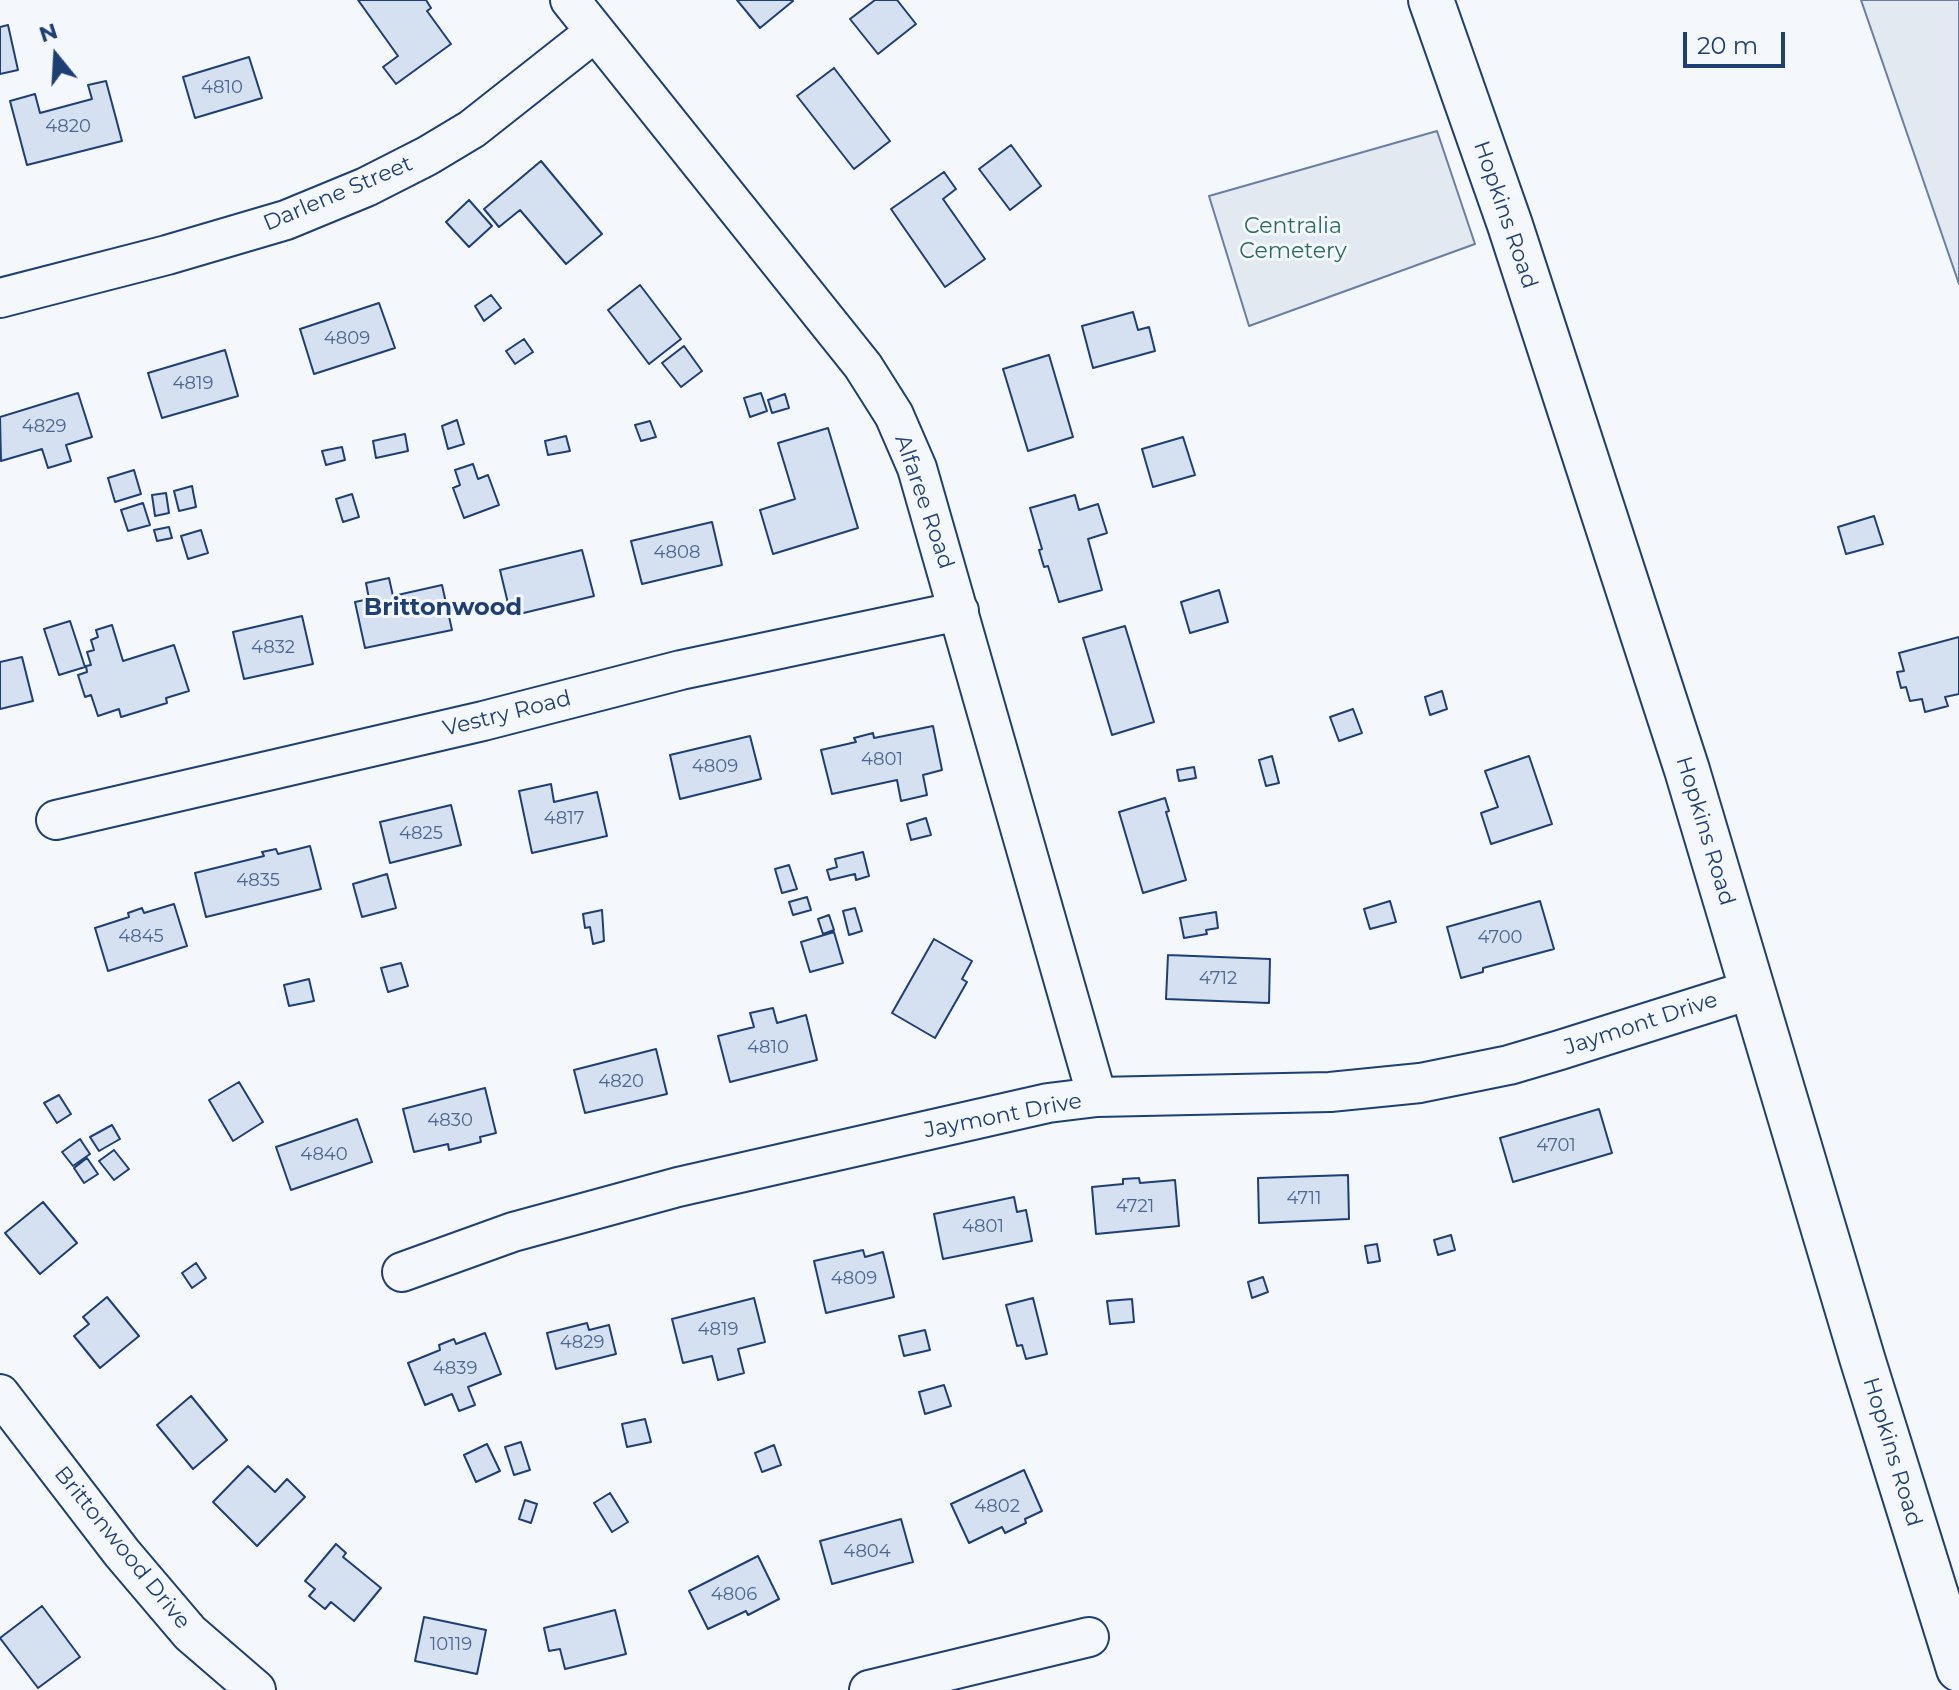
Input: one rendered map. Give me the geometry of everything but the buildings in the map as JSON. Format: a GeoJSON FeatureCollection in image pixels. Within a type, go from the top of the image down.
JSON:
{"type":"FeatureCollection","features":[{"type":"Feature","properties":{"kind":"main road","name":"Hopkins Road"},"geometry":{"type":"LineString","coordinates":[[1431,0],[1510,225],[1674,729],[1863,1361],[1959,1669]]}},
{"type":"Feature","properties":{"kind":"street","name":"Alfaree Road"},"geometry":{"type":"LineString","coordinates":[[570,0],[863,366],[894,415],[917,468],[1097,1097]]}},
{"type":"Feature","properties":{"kind":"street","name":"Darlene Street"},"geometry":{"type":"LineString","coordinates":[[0,298],[167,255],[286,220],[366,187],[472,129],[595,32]]}},
{"type":"Feature","properties":{"kind":"street","name":"Vestry Road"},"geometry":{"type":"LineString","coordinates":[[56,820],[483,721],[681,670],[959,611]]}},
{"type":"Feature","properties":{"kind":"street","name":"Jaymont Drive"},"geometry":{"type":"LineString","coordinates":[[402,1272],[513,1232],[678,1187],[1048,1103],[1097,1097],[1330,1092],[1420,1083],[1509,1065],[1753,989]]}},
{"type":"Feature","properties":{"kind":"street","name":"Brittonwood Drive"},"geometry":{"type":"LineString","coordinates":[[0,1394],[122,1553],[190,1633],[256,1690]]}},
{"type":"Feature","properties":{"kind":"street"},"geometry":{"type":"LineString","coordinates":[[869,1690],[1089,1637]]}},
{"type":"Feature","properties":{"kind":"green space"},"geometry":{"type":"Polygon","coordinates":[[[1861,0],[1959,0],[1959,284],[1861,0]]]}},
{"type":"Feature","properties":{"kind":"green space","name":"Centralia Cemetery"},"geometry":{"type":"Polygon","coordinates":[[[1437,131],[1475,244],[1249,326],[1209,196],[1437,131]]]}},
{"type":"Feature","properties":{"kind":"district","name":"Brittonwood"},"geometry":{"type":"Point","coordinates":[443,608]}}]}
